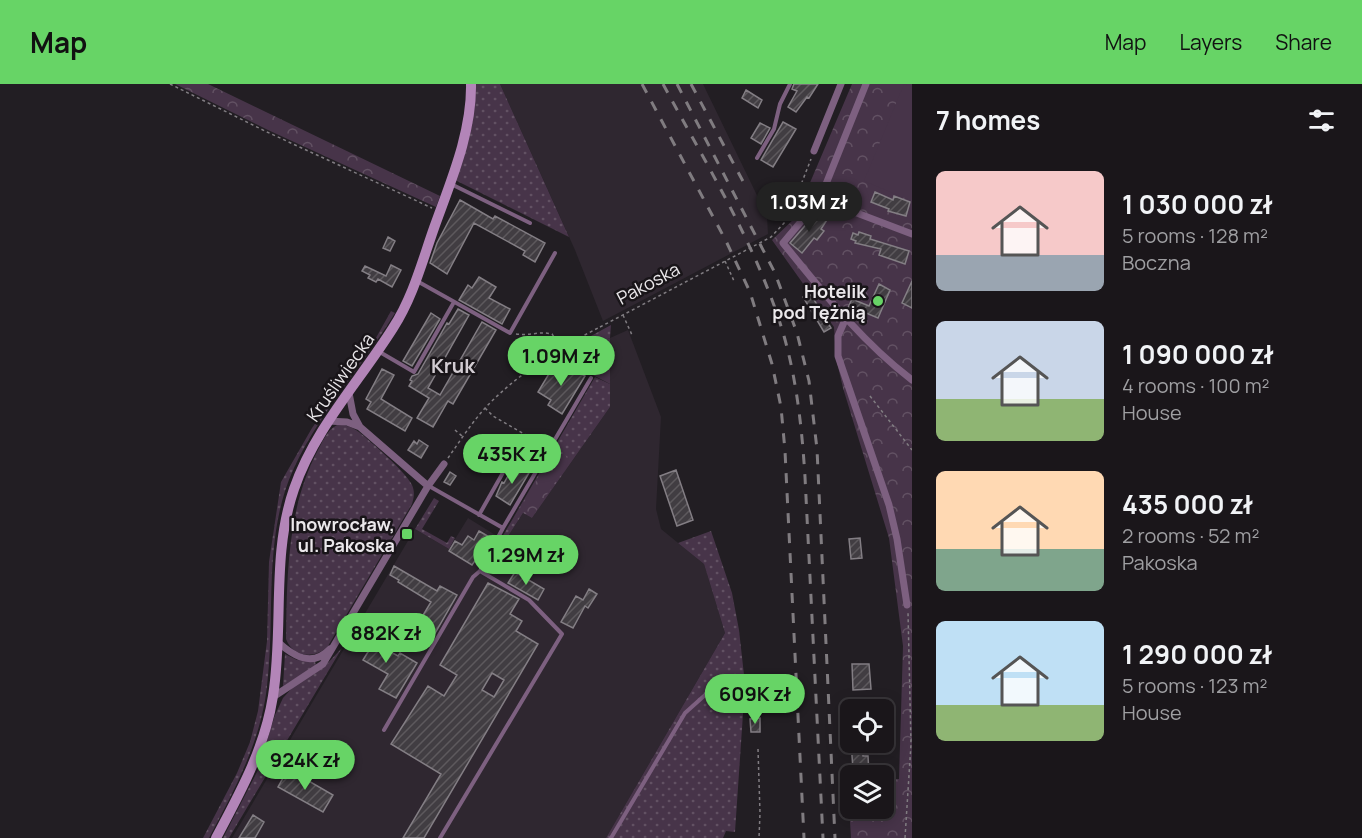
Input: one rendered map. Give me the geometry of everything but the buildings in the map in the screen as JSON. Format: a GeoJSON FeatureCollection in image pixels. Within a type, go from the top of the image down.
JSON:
{"type":"FeatureCollection","features":[{"type":"Feature","properties":{"kind":"main road","name":"Kruśliwiecka"},"geometry":{"type":"LineString","coordinates":[[273,697],[283,540],[289,505],[311,449],[327,421],[378,351],[404,310],[417,281],[465,135],[471,84]]}},
{"type":"Feature","properties":{"kind":"main road"},"geometry":{"type":"LineString","coordinates":[[216,838],[252,766],[266,730],[273,697]]}},
{"type":"Feature","properties":{"kind":"street"},"geometry":{"type":"LineString","coordinates":[[814,151],[841,84]]}},
{"type":"Feature","properties":{"kind":"street"},"geometry":{"type":"LineString","coordinates":[[866,84],[820,199],[783,243],[845,320],[885,359],[912,380]]}},
{"type":"Feature","properties":{"kind":"street"},"geometry":{"type":"LineString","coordinates":[[820,199],[912,234]]}},
{"type":"Feature","properties":{"kind":"street"},"geometry":{"type":"LineString","coordinates":[[845,320],[838,336],[838,356],[891,505],[909,604]]}},
{"type":"Feature","properties":{"kind":"street"},"geometry":{"type":"LineString","coordinates":[[350,390],[349,401],[352,414],[360,427],[428,486]]}},
{"type":"Feature","properties":{"kind":"street"},"geometry":{"type":"LineString","coordinates":[[327,421],[347,422],[360,427]]}},
{"type":"Feature","properties":{"kind":"street"},"geometry":{"type":"LineString","coordinates":[[273,697],[323,664],[428,486],[444,464]]}},
{"type":"Feature","properties":{"kind":"street"},"geometry":{"type":"LineString","coordinates":[[278,642],[293,654],[304,658],[322,655],[335,644]]}},
{"type":"Feature","properties":{"kind":"lane"},"geometry":{"type":"LineString","coordinates":[[758,158],[774,129],[780,104],[790,84]]}},
{"type":"Feature","properties":{"kind":"lane"},"geometry":{"type":"LineString","coordinates":[[449,183],[530,223]]}},
{"type":"Feature","properties":{"kind":"lane"},"geometry":{"type":"LineString","coordinates":[[417,281],[510,333],[555,254]]}},
{"type":"Feature","properties":{"kind":"lane"},"geometry":{"type":"LineString","coordinates":[[378,351],[414,372],[454,302]]}},
{"type":"Feature","properties":{"kind":"lane"},"geometry":{"type":"LineString","coordinates":[[384,730],[473,577],[480,571],[591,378]]}},
{"type":"Feature","properties":{"kind":"lane"},"geometry":{"type":"LineString","coordinates":[[479,515],[513,455],[538,469]]}},
{"type":"Feature","properties":{"kind":"lane"},"geometry":{"type":"LineString","coordinates":[[428,486],[503,528]]}},
{"type":"Feature","properties":{"kind":"lane"},"geometry":{"type":"LineString","coordinates":[[440,838],[562,634],[530,600],[480,571]]}},
{"type":"Feature","properties":{"kind":"lane"},"geometry":{"type":"LineString","coordinates":[[611,838],[685,713],[724,678]]}},
{"type":"Feature","properties":{"kind":"path"},"geometry":{"type":"LineString","coordinates":[[170,84],[267,132],[440,212]]}},
{"type":"Feature","properties":{"kind":"path","name":"Pakoska"},"geometry":{"type":"LineString","coordinates":[[444,464],[485,408],[509,384],[561,347],[726,263],[771,237],[786,221],[814,151]]}},
{"type":"Feature","properties":{"kind":"path"},"geometry":{"type":"LineString","coordinates":[[726,263],[734,280]]}},
{"type":"Feature","properties":{"kind":"path"},"geometry":{"type":"LineString","coordinates":[[624,316],[632,335]]}},
{"type":"Feature","properties":{"kind":"path"},"geometry":{"type":"LineString","coordinates":[[510,333],[524,336],[544,332],[552,334],[561,347]]}},
{"type":"Feature","properties":{"kind":"path"},"geometry":{"type":"LineString","coordinates":[[870,396],[912,450]]}},
{"type":"Feature","properties":{"kind":"path"},"geometry":{"type":"LineString","coordinates":[[485,408],[493,416],[549,449]]}},
{"type":"Feature","properties":{"kind":"path"},"geometry":{"type":"LineString","coordinates":[[455,430],[463,436]]}},
{"type":"Feature","properties":{"kind":"path"},"geometry":{"type":"LineString","coordinates":[[905,838],[911,744],[909,604]]}},
{"type":"Feature","properties":{"kind":"path"},"geometry":{"type":"LineString","coordinates":[[758,748],[759,838]]}},
{"type":"Feature","properties":{"kind":"shaded area"},"geometry":{"type":"Polygon","coordinates":[[[500,84],[703,84],[767,216],[768,234],[603,321],[575,250],[500,84]]]}},
{"type":"Feature","properties":{"kind":"shaded area"},"geometry":{"type":"Polygon","coordinates":[[[628,330],[661,417],[656,509],[661,529],[704,564],[725,633],[606,838],[232,838],[415,529],[449,549],[468,518],[505,541],[523,513],[532,518],[610,407],[610,338],[628,330]]]}},
{"type":"Feature","properties":{"kind":"green space"},"geometry":{"type":"Polygon","coordinates":[[[175,84],[208,84],[440,196],[436,207],[268,130],[175,84]]]}},
{"type":"Feature","properties":{"kind":"green space"},"geometry":{"type":"Polygon","coordinates":[[[476,84],[500,84],[569,237],[455,180],[472,121],[476,84]]]}},
{"type":"Feature","properties":{"kind":"green space"},"geometry":{"type":"Polygon","coordinates":[[[852,84],[912,84],[912,838],[851,838],[850,819],[894,819],[894,780],[899,779],[903,646],[889,538],[843,388],[836,358],[834,327],[772,240],[795,218],[852,84]]]}},
{"type":"Feature","properties":{"kind":"green space"},"geometry":{"type":"Polygon","coordinates":[[[904,84],[912,87],[912,201],[864,181],[904,84]]]}},
{"type":"Feature","properties":{"kind":"green space"},"geometry":{"type":"Polygon","coordinates":[[[391,311],[395,313],[319,422],[294,468],[285,491],[275,539],[269,662],[264,706],[246,764],[209,838],[203,838],[237,773],[250,742],[258,711],[267,641],[269,562],[281,482],[312,428],[372,345],[391,311]]]}},
{"type":"Feature","properties":{"kind":"green space"},"geometry":{"type":"Polygon","coordinates":[[[611,325],[610,338],[566,361],[556,355],[611,325]]]}},
{"type":"Feature","properties":{"kind":"green space"},"geometry":{"type":"Polygon","coordinates":[[[610,338],[610,384],[566,361],[610,338]]]}},
{"type":"Feature","properties":{"kind":"green space"},"geometry":{"type":"Polygon","coordinates":[[[595,377],[610,384],[610,407],[532,518],[523,513],[505,541],[501,539],[595,377]]]}},
{"type":"Feature","properties":{"kind":"green space"},"geometry":{"type":"Polygon","coordinates":[[[337,425],[345,425],[356,430],[388,457],[409,480],[414,497],[328,646],[311,655],[294,650],[286,639],[288,567],[300,495],[318,450],[326,436],[337,425]]]}},
{"type":"Feature","properties":{"kind":"green space"},"geometry":{"type":"Polygon","coordinates":[[[554,450],[571,458],[532,517],[520,509],[554,450]]]}},
{"type":"Feature","properties":{"kind":"green space"},"geometry":{"type":"Polygon","coordinates":[[[434,498],[439,501],[422,529],[447,543],[451,536],[455,538],[449,549],[415,529],[434,498]]]}},
{"type":"Feature","properties":{"kind":"green space"},"geometry":{"type":"Polygon","coordinates":[[[711,531],[732,593],[745,684],[735,832],[726,831],[723,838],[606,838],[725,633],[704,564],[678,543],[711,531]]]}},
{"type":"Feature","properties":{"kind":"green space"},"geometry":{"type":"Polygon","coordinates":[[[342,648],[229,838],[223,838],[258,770],[275,715],[283,698],[293,687],[324,667],[342,648]]]}},
{"type":"Feature","properties":{"kind":"green space"},"geometry":{"type":"Polygon","coordinates":[[[285,654],[297,660],[315,661],[316,666],[283,686],[285,654]]]}},
{"type":"Feature","properties":{"kind":"railway"},"geometry":{"type":"LineString","coordinates":[[642,84],[726,241],[750,292],[772,364],[781,407],[785,451],[804,838]]}},
{"type":"Feature","properties":{"kind":"railway"},"geometry":{"type":"LineString","coordinates":[[663,84],[746,239],[773,303],[784,336],[796,388],[805,477],[823,838]]}},
{"type":"Feature","properties":{"kind":"railway"},"geometry":{"type":"LineString","coordinates":[[677,84],[775,273],[797,333],[809,381],[817,449],[835,838]]}},
{"type":"Feature","properties":{"kind":"railway"},"geometry":{"type":"LineString","coordinates":[[691,84],[745,185]]}},
{"type":"Feature","properties":{"kind":"place","name":"Hotelik pod Tężnią"},"geometry":{"type":"Point","coordinates":[878,301]}},
{"type":"Feature","properties":{"kind":"place","name":"Inowrocław, ul. Pakoska"},"geometry":{"type":"Point","coordinates":[407,534]}},
{"type":"Feature","properties":{"kind":"district","name":"Kruk"},"geometry":{"type":"Point","coordinates":[453,365]}}]}
